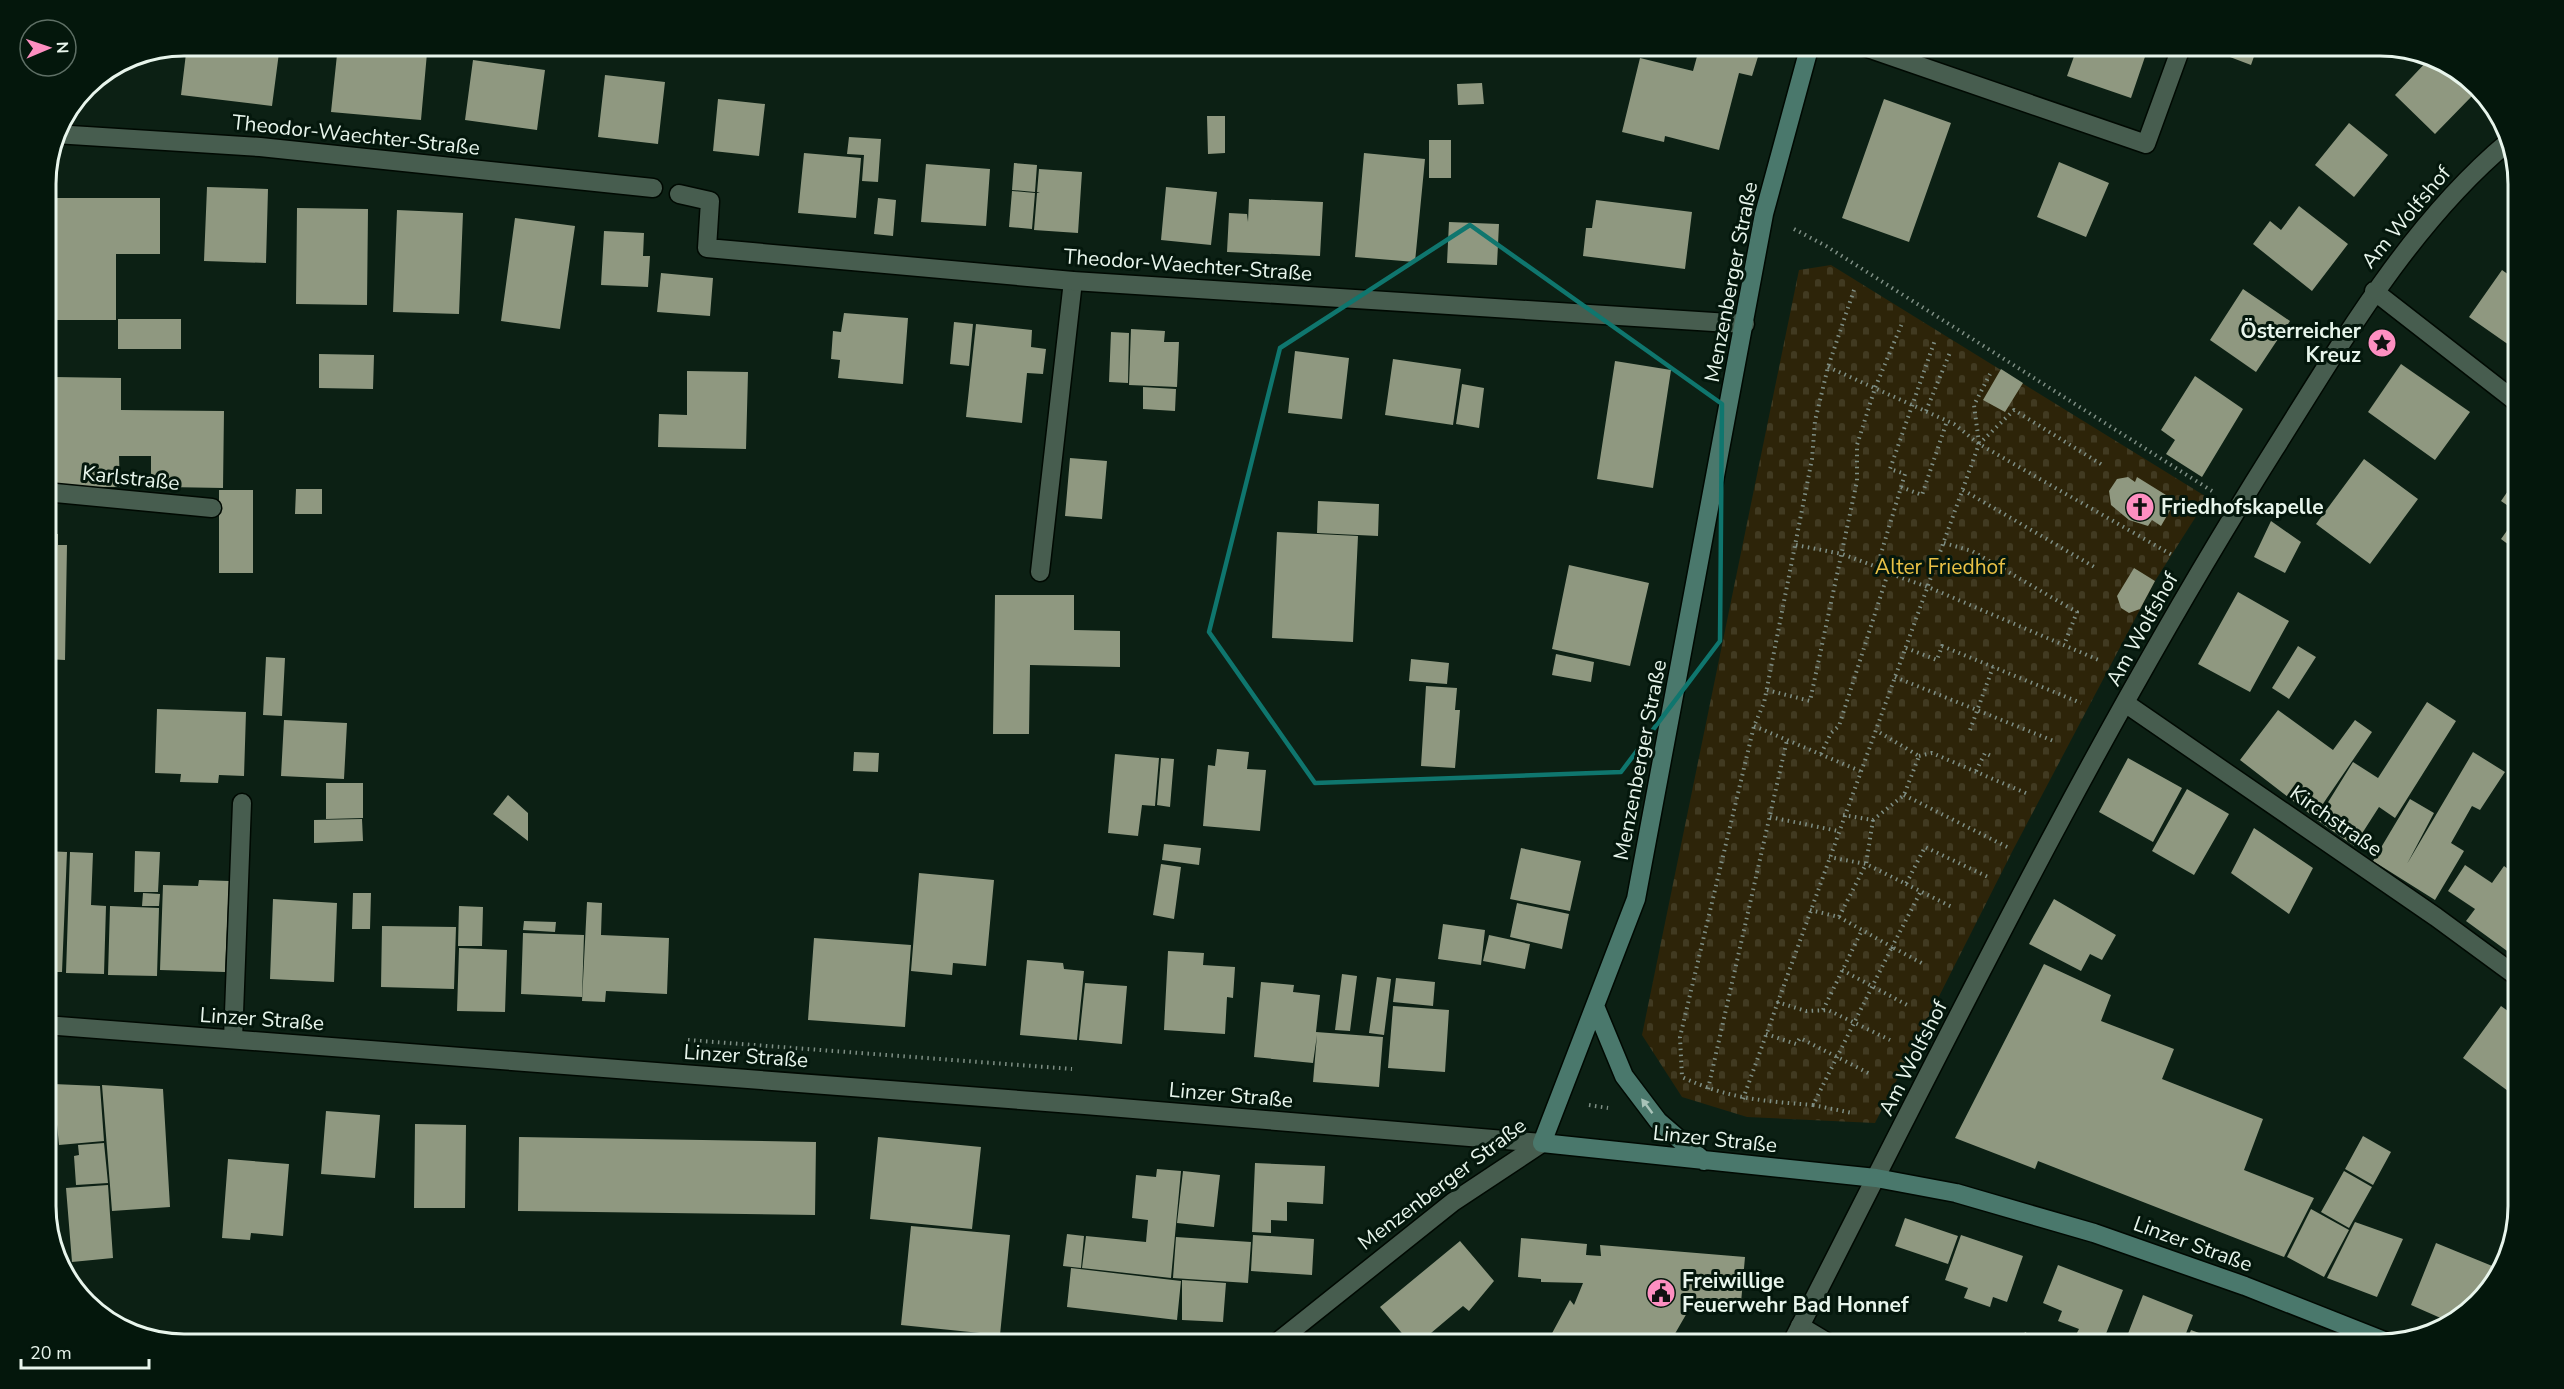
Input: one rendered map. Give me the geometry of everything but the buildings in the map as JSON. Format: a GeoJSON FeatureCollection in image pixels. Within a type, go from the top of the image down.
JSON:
{"type":"FeatureCollection","features":[{"type":"Feature","properties":{"kind":"main road","name":"Menzenberger Straße"},"geometry":{"type":"LineString","coordinates":[[1542,1143],[1636,899],[1764,214],[1807,56]]}},
{"type":"Feature","properties":{"kind":"main road"},"geometry":{"type":"LineString","coordinates":[[1595,1006],[1624,1076],[1658,1121],[1704,1161]]}},
{"type":"Feature","properties":{"kind":"main road","name":"Linzer Straße"},"geometry":{"type":"LineString","coordinates":[[1542,1143],[1876,1178],[1956,1192],[2055,1220],[2245,1286],[2367,1334]]}},
{"type":"Feature","properties":{"kind":"street"},"geometry":{"type":"LineString","coordinates":[[1891,56],[2145,144],[2178,56]]}},
{"type":"Feature","properties":{"kind":"street","name":"Theodor-Waechter-Straße"},"geometry":{"type":"LineString","coordinates":[[65,135],[260,147],[653,188]]}},
{"type":"Feature","properties":{"kind":"street","name":"Am Wolfshof"},"geometry":{"type":"LineString","coordinates":[[1796,1334],[2037,865],[2202,567],[2374,291],[2475,169],[2503,146]]}},
{"type":"Feature","properties":{"kind":"street","name":"Theodor-Waechter-Straße"},"geometry":{"type":"LineString","coordinates":[[679,194],[710,201],[706,248],[1073,281],[1745,324]]}},
{"type":"Feature","properties":{"kind":"street"},"geometry":{"type":"LineString","coordinates":[[1040,572],[1073,281]]}},
{"type":"Feature","properties":{"kind":"street"},"geometry":{"type":"LineString","coordinates":[[2374,291],[2508,395]]}},
{"type":"Feature","properties":{"kind":"street","name":"Karlstraße"},"geometry":{"type":"LineString","coordinates":[[56,493],[212,508]]}},
{"type":"Feature","properties":{"kind":"street","name":"Kirchstraße"},"geometry":{"type":"LineString","coordinates":[[2125,703],[2427,911],[2508,970]]}},
{"type":"Feature","properties":{"kind":"street"},"geometry":{"type":"LineString","coordinates":[[233,1039],[242,803]]}},
{"type":"Feature","properties":{"kind":"street","name":"Linzer Straße"},"geometry":{"type":"LineString","coordinates":[[56,1025],[1542,1143]]}},
{"type":"Feature","properties":{"kind":"street","name":"Menzenberger Straße"},"geometry":{"type":"LineString","coordinates":[[1288,1334],[1453,1202],[1542,1143]]}},
{"type":"Feature","properties":{"kind":"street"},"geometry":{"type":"LineString","coordinates":[[1800,1326],[1813,1334]]}},
{"type":"Feature","properties":{"kind":"path"},"geometry":{"type":"LineString","coordinates":[[1764,214],[1826,246],[2238,507]]}},
{"type":"Feature","properties":{"kind":"path"},"geometry":{"type":"LineString","coordinates":[[1852,1113],[1813,1105],[1743,1099],[1708,1089],[1682,1077],[1680,1037],[1754,726],[1767,690],[1812,459],[1815,421],[1828,367],[1854,290]]}},
{"type":"Feature","properties":{"kind":"path"},"geometry":{"type":"LineString","coordinates":[[1767,690],[1810,701],[1857,481],[1857,445],[1875,388],[1904,321]]}},
{"type":"Feature","properties":{"kind":"path"},"geometry":{"type":"LineString","coordinates":[[1877,567],[1905,474],[1890,469],[1935,340]]}},
{"type":"Feature","properties":{"kind":"path"},"geometry":{"type":"LineString","coordinates":[[1926,411],[1951,350]]}},
{"type":"Feature","properties":{"kind":"path"},"geometry":{"type":"LineString","coordinates":[[1828,367],[1947,421],[1979,444],[2170,554],[2202,567]]}},
{"type":"Feature","properties":{"kind":"path"},"geometry":{"type":"LineString","coordinates":[[1743,1099],[1843,815],[1877,731],[1979,444],[1974,405],[1990,374]]}},
{"type":"Feature","properties":{"kind":"path"},"geometry":{"type":"LineString","coordinates":[[1979,444],[2014,410],[2104,466]]}},
{"type":"Feature","properties":{"kind":"path"},"geometry":{"type":"LineString","coordinates":[[1901,487],[1922,495],[1947,421]]}},
{"type":"Feature","properties":{"kind":"path"},"geometry":{"type":"LineString","coordinates":[[1963,490],[2097,568]]}},
{"type":"Feature","properties":{"kind":"path"},"geometry":{"type":"LineString","coordinates":[[1944,543],[1972,552],[2077,612],[2064,645]]}},
{"type":"Feature","properties":{"kind":"path"},"geometry":{"type":"LineString","coordinates":[[1796,544],[1842,554],[1877,567],[2101,661]]}},
{"type":"Feature","properties":{"kind":"path"},"geometry":{"type":"LineString","coordinates":[[1821,754],[1831,733],[1839,726],[1888,573]]}},
{"type":"Feature","properties":{"kind":"path"},"geometry":{"type":"LineString","coordinates":[[1906,648],[1936,660],[1942,646],[2081,703]]}},
{"type":"Feature","properties":{"kind":"path"},"geometry":{"type":"LineString","coordinates":[[1970,730],[1993,667]]}},
{"type":"Feature","properties":{"kind":"path"},"geometry":{"type":"LineString","coordinates":[[1895,677],[2056,742]]}},
{"type":"Feature","properties":{"kind":"path"},"geometry":{"type":"LineString","coordinates":[[1754,726],[1860,771]]}},
{"type":"Feature","properties":{"kind":"path"},"geometry":{"type":"LineString","coordinates":[[1877,731],[1919,756],[1932,753],[2028,794]]}},
{"type":"Feature","properties":{"kind":"path"},"geometry":{"type":"LineString","coordinates":[[1708,1089],[1787,740]]}},
{"type":"Feature","properties":{"kind":"path"},"geometry":{"type":"LineString","coordinates":[[1976,771],[1985,753],[1993,757]]}},
{"type":"Feature","properties":{"kind":"path"},"geometry":{"type":"LineString","coordinates":[[1839,917],[1866,864],[1873,820],[1904,795],[1919,756]]}},
{"type":"Feature","properties":{"kind":"path"},"geometry":{"type":"LineString","coordinates":[[1904,795],[2037,865]]}},
{"type":"Feature","properties":{"kind":"path"},"geometry":{"type":"LineString","coordinates":[[1843,815],[1873,820]]}},
{"type":"Feature","properties":{"kind":"path"},"geometry":{"type":"LineString","coordinates":[[1770,817],[1838,831]]}},
{"type":"Feature","properties":{"kind":"path"},"geometry":{"type":"LineString","coordinates":[[1906,884],[1925,847],[1988,877]]}},
{"type":"Feature","properties":{"kind":"path"},"geometry":{"type":"LineString","coordinates":[[1828,857],[1866,864],[1952,907]]}},
{"type":"Feature","properties":{"kind":"path"},"geometry":{"type":"LineString","coordinates":[[1813,1105],[1920,891]]}},
{"type":"Feature","properties":{"kind":"path"},"geometry":{"type":"LineString","coordinates":[[1810,910],[1839,917],[1925,965]]}},
{"type":"Feature","properties":{"kind":"path"},"geometry":{"type":"LineString","coordinates":[[1822,1010],[1862,930]]}},
{"type":"Feature","properties":{"kind":"path"},"geometry":{"type":"LineString","coordinates":[[1842,970],[1907,1005]]}},
{"type":"Feature","properties":{"kind":"path"},"geometry":{"type":"LineString","coordinates":[[1777,1002],[1806,1011],[1822,1010],[1854,1022],[1890,1040]]}},
{"type":"Feature","properties":{"kind":"path"},"geometry":{"type":"LineString","coordinates":[[1766,1034],[1796,1044],[1800,1038],[1872,1076]]}},
{"type":"Feature","properties":{"kind":"path"},"geometry":{"type":"LineString","coordinates":[[1559,1100],[1611,1109],[1641,1099]]}},
{"type":"Feature","properties":{"kind":"highlighted area"},"geometry":{"type":"Polygon","coordinates":[[[1470,225],[1722,404],[1720,641],[1621,772],[1315,783],[1209,632],[1280,348],[1470,225]]]}},
{"type":"Feature","properties":{"kind":"green space","name":"Alter Friedhof"},"geometry":{"type":"Polygon","coordinates":[[[1831,265],[2205,496],[2195,518],[2155,581],[2013,850],[1875,1123],[1747,1117],[1682,1097],[1642,1035],[1799,270],[1831,265]]]}},
{"type":"Feature","properties":{"kind":"place","name":"Österreicher Kreuz"},"geometry":{"type":"Point","coordinates":[2382,343]}},
{"type":"Feature","properties":{"kind":"place","name":"Friedhofskapelle"},"geometry":{"type":"Point","coordinates":[2140,507]}},
{"type":"Feature","properties":{"kind":"place","name":"Freiwillige Feuerwehr Bad Honnef"},"geometry":{"type":"Point","coordinates":[1661,1293]}}]}
